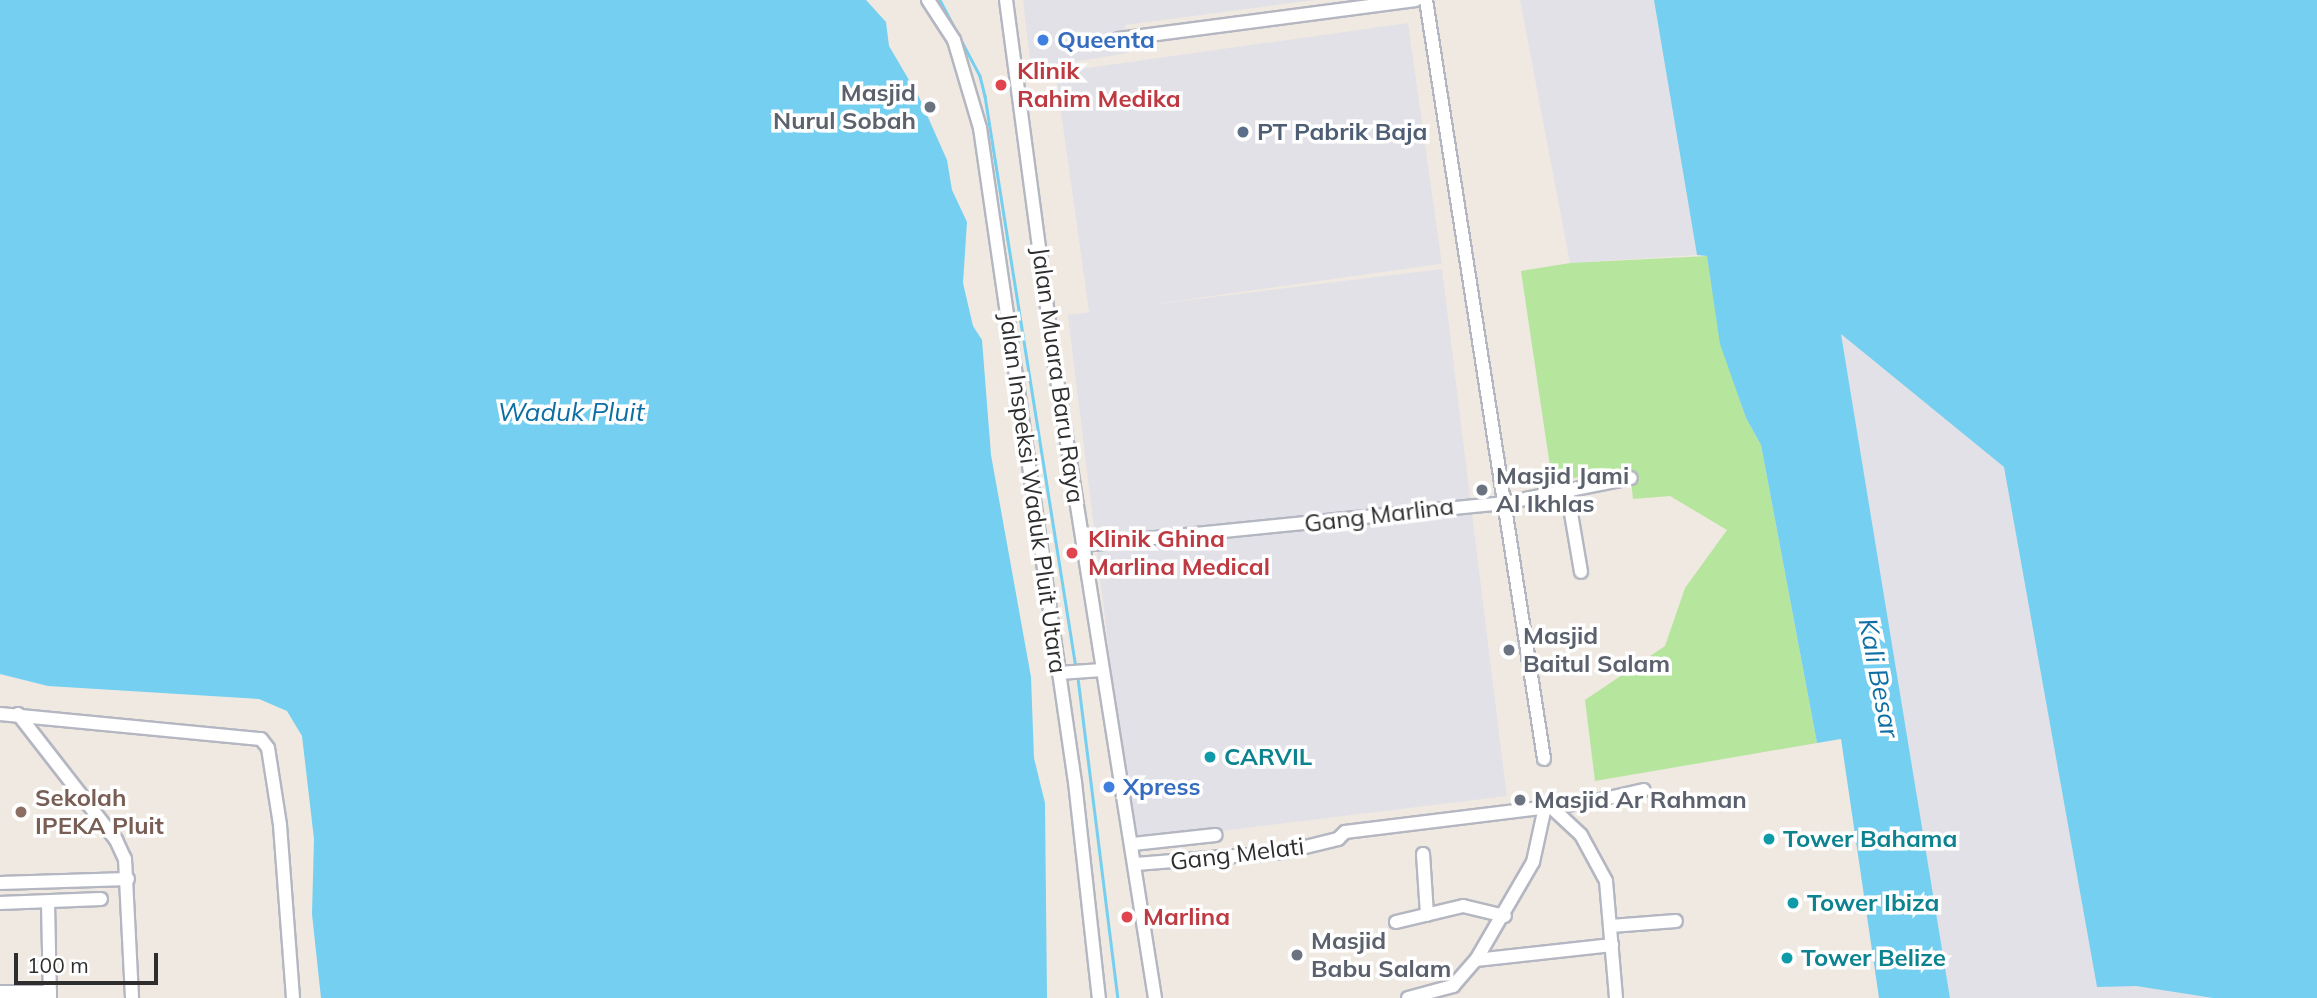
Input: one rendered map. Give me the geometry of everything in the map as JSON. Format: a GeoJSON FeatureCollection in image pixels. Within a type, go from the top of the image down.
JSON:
{"type":"FeatureCollection","features":[{"type":"Feature","properties":{"kind":"street","name":"Jalan Inspeksi Waduk Pluit Utara"},"geometry":{"type":"LineString","coordinates":[[928,0],[954,40],[980,128],[1059,673],[1099,998]]}},
{"type":"Feature","properties":{"kind":"street","name":"Jalan Muara Baru Raya"},"geometry":{"type":"LineString","coordinates":[[1006,0],[1102,670],[1133,844],[1154,998]]}},
{"type":"Feature","properties":{"kind":"street"},"geometry":{"type":"LineString","coordinates":[[1119,38],[1415,0]]}},
{"type":"Feature","properties":{"kind":"street"},"geometry":{"type":"LineString","coordinates":[[1426,0],[1544,760]]}},
{"type":"Feature","properties":{"kind":"street","name":"Gang Marlina"},"geometry":{"type":"LineString","coordinates":[[1084,545],[1504,503],[1631,478]]}},
{"type":"Feature","properties":{"kind":"street"},"geometry":{"type":"LineString","coordinates":[[1567,490],[1581,572]]}},
{"type":"Feature","properties":{"kind":"street"},"geometry":{"type":"LineString","coordinates":[[1059,673],[1102,670]]}},
{"type":"Feature","properties":{"kind":"street"},"geometry":{"type":"LineString","coordinates":[[0,714],[56,722],[248,735],[265,743],[280,825],[293,998]]}},
{"type":"Feature","properties":{"kind":"street"},"geometry":{"type":"LineString","coordinates":[[18,715],[116,840],[129,884],[132,998]]}},
{"type":"Feature","properties":{"kind":"street","name":"Gang Melati"},"geometry":{"type":"LineString","coordinates":[[1136,864],[1284,852],[1338,839],[1345,832],[1548,806],[1644,790]]}},
{"type":"Feature","properties":{"kind":"street"},"geometry":{"type":"LineString","coordinates":[[1408,998],[1452,986],[1476,960],[1505,916],[1533,862],[1548,806],[1581,835],[1604,877],[1611,926],[1616,998]]}},
{"type":"Feature","properties":{"kind":"street"},"geometry":{"type":"LineString","coordinates":[[1133,844],[1216,835]]}},
{"type":"Feature","properties":{"kind":"street"},"geometry":{"type":"LineString","coordinates":[[1423,854],[1427,915]]}},
{"type":"Feature","properties":{"kind":"street"},"geometry":{"type":"LineString","coordinates":[[0,883],[129,884]]}},
{"type":"Feature","properties":{"kind":"street"},"geometry":{"type":"LineString","coordinates":[[0,904],[48,904],[101,899]]}},
{"type":"Feature","properties":{"kind":"street"},"geometry":{"type":"LineString","coordinates":[[0,992],[50,995],[48,904]]}},
{"type":"Feature","properties":{"kind":"street"},"geometry":{"type":"LineString","coordinates":[[1396,922],[1469,906],[1505,916]]}},
{"type":"Feature","properties":{"kind":"street"},"geometry":{"type":"LineString","coordinates":[[1611,926],[1676,921]]}},
{"type":"Feature","properties":{"kind":"street"},"geometry":{"type":"LineString","coordinates":[[1476,960],[1612,945]]}},
{"type":"Feature","properties":{"kind":"shaded area"},"geometry":{"type":"Polygon","coordinates":[[[1023,0],[1314,0],[1125,25],[1128,53],[1031,69],[1023,0]]]}},
{"type":"Feature","properties":{"kind":"shaded area"},"geometry":{"type":"Polygon","coordinates":[[[1520,0],[1654,0],[1697,255],[1570,263],[1520,0]]]}},
{"type":"Feature","properties":{"kind":"shaded area","name":"PT Pabrik Baja"},"geometry":{"type":"Polygon","coordinates":[[[1408,23],[1442,264],[1089,313],[1055,73],[1408,23]]]}},
{"type":"Feature","properties":{"kind":"shaded area"},"geometry":{"type":"Polygon","coordinates":[[[1442,269],[1507,796],[1133,842],[1068,315],[1442,269]]]}},
{"type":"Feature","properties":{"kind":"shaded area"},"geometry":{"type":"Polygon","coordinates":[[[1840,333],[2004,467],[2097,986],[2136,986],[2213,998],[1950,998],[1840,333]]]}},
{"type":"Feature","properties":{"kind":"green space"},"geometry":{"type":"Polygon","coordinates":[[[1707,256],[1721,344],[1746,418],[1761,445],[1817,743],[1595,781],[1585,700],[1665,646],[1685,588],[1727,530],[1670,496],[1633,499],[1630,472],[1552,480],[1521,271],[1570,263],[1707,256]]]}},
{"type":"Feature","properties":{"kind":"water","name":"Waduk Pluit"},"geometry":{"type":"Polygon","coordinates":[[[0,0],[866,0],[886,22],[889,46],[919,97],[947,160],[952,190],[967,222],[963,283],[973,326],[982,340],[991,455],[1031,677],[1034,758],[1045,803],[1047,998],[321,998],[312,914],[314,839],[302,736],[287,711],[259,699],[48,686],[0,674],[0,0]]]}},
{"type":"Feature","properties":{"kind":"water","name":"Kali Besar"},"geometry":{"type":"Polygon","coordinates":[[[1654,0],[2317,0],[2317,998],[2213,998],[2136,986],[2097,987],[2004,467],[1841,334],[1950,998],[1879,998],[1841,739],[1817,743],[1761,445],[1746,418],[1720,344],[1707,256],[1697,255],[1654,0]]]}},
{"type":"Feature","properties":{"kind":"waterway"},"geometry":{"type":"LineString","coordinates":[[940,0],[980,76],[985,96],[1076,668]]}},
{"type":"Feature","properties":{"kind":"waterway"},"geometry":{"type":"LineString","coordinates":[[1078,678],[1118,998]]}},
{"type":"Feature","properties":{"kind":"place","name":"Queenta"},"geometry":{"type":"Point","coordinates":[1043,40]}},
{"type":"Feature","properties":{"kind":"place","name":"Klinik Rahim Medika"},"geometry":{"type":"Point","coordinates":[1001,85]}},
{"type":"Feature","properties":{"kind":"place","name":"Masjid Nurul Sobah"},"geometry":{"type":"Point","coordinates":[930,107]}},
{"type":"Feature","properties":{"kind":"place","name":"PT Pabrik Baja"},"geometry":{"type":"Point","coordinates":[1243,132]}},
{"type":"Feature","properties":{"kind":"place","name":"Masjid Jami Al Ikhlas"},"geometry":{"type":"Point","coordinates":[1482,490]}},
{"type":"Feature","properties":{"kind":"place","name":"Klinik Ghina Marlina Medical"},"geometry":{"type":"Point","coordinates":[1072,553]}},
{"type":"Feature","properties":{"kind":"place","name":"Masjid Baitul Salam"},"geometry":{"type":"Point","coordinates":[1509,650]}},
{"type":"Feature","properties":{"kind":"place","name":"CARVIL"},"geometry":{"type":"Point","coordinates":[1210,757]}},
{"type":"Feature","properties":{"kind":"place","name":"Xpress"},"geometry":{"type":"Point","coordinates":[1109,787]}},
{"type":"Feature","properties":{"kind":"place","name":"Masjid Ar Rahman"},"geometry":{"type":"Point","coordinates":[1520,800]}},
{"type":"Feature","properties":{"kind":"place","name":"Sekolah IPEKA Pluit"},"geometry":{"type":"Point","coordinates":[21,812]}},
{"type":"Feature","properties":{"kind":"place","name":"Tower Bahama"},"geometry":{"type":"Point","coordinates":[1769,839]}},
{"type":"Feature","properties":{"kind":"place","name":"Tower Ibiza"},"geometry":{"type":"Point","coordinates":[1793,903]}},
{"type":"Feature","properties":{"kind":"place","name":"Marlina"},"geometry":{"type":"Point","coordinates":[1127,917]}},
{"type":"Feature","properties":{"kind":"place","name":"Masjid Babu Salam"},"geometry":{"type":"Point","coordinates":[1297,955]}},
{"type":"Feature","properties":{"kind":"place","name":"Tower Belize"},"geometry":{"type":"Point","coordinates":[1787,958]}}]}
